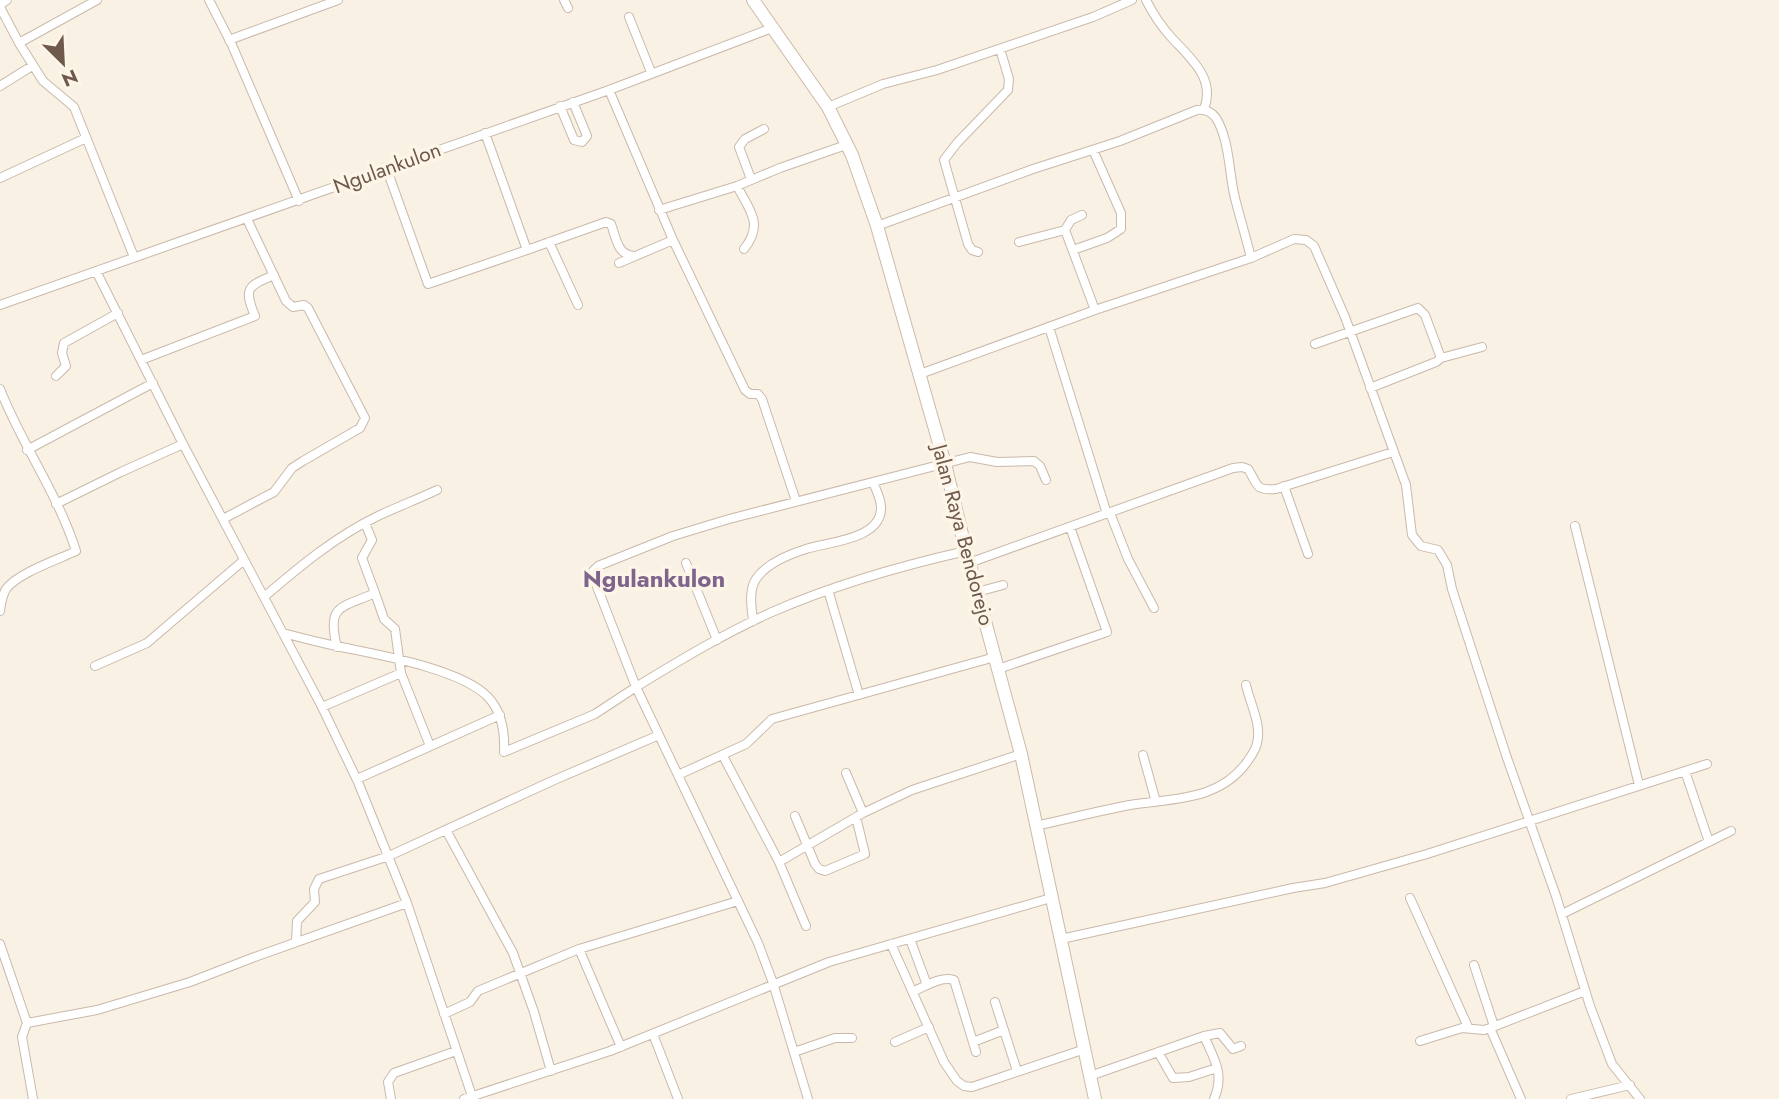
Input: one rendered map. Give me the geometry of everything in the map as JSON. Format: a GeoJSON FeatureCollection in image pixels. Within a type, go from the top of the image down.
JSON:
{"type":"FeatureCollection","features":[{"type":"Feature","properties":{"kind":"main road","name":"Jalan Raya Bendorejo"},"geometry":{"type":"LineString","coordinates":[[754,0],[828,107],[846,145],[877,226],[945,464],[967,557],[1021,754],[1095,1099]]}},
{"type":"Feature","properties":{"kind":"street"},"geometry":{"type":"LineString","coordinates":[[7,0],[0,5],[1,9],[32,66],[43,81],[74,107],[134,257]]}},
{"type":"Feature","properties":{"kind":"street"},"geometry":{"type":"LineString","coordinates":[[19,43],[97,0]]}},
{"type":"Feature","properties":{"kind":"street"},"geometry":{"type":"LineString","coordinates":[[209,0],[299,201]]}},
{"type":"Feature","properties":{"kind":"street"},"geometry":{"type":"LineString","coordinates":[[229,40],[338,0]]}},
{"type":"Feature","properties":{"kind":"street"},"geometry":{"type":"LineString","coordinates":[[828,107],[883,84],[937,71],[1093,17],[1132,0]]}},
{"type":"Feature","properties":{"kind":"street"},"geometry":{"type":"LineString","coordinates":[[1146,0],[1157,20],[1200,69],[1208,92],[1204,109]]}},
{"type":"Feature","properties":{"kind":"street"},"geometry":{"type":"LineString","coordinates":[[629,17],[651,72]]}},
{"type":"Feature","properties":{"kind":"street","name":"Ngulankulon"},"geometry":{"type":"LineString","coordinates":[[0,305],[609,90],[772,28]]}},
{"type":"Feature","properties":{"kind":"street"},"geometry":{"type":"LineString","coordinates":[[978,252],[972,250],[968,244],[944,160],[1008,90],[1009,79],[1000,49]]}},
{"type":"Feature","properties":{"kind":"street"},"geometry":{"type":"LineString","coordinates":[[0,86],[32,66]]}},
{"type":"Feature","properties":{"kind":"street"},"geometry":{"type":"LineString","coordinates":[[609,90],[659,210],[746,390],[750,394],[758,394],[762,399],[796,501]]}},
{"type":"Feature","properties":{"kind":"street"},"geometry":{"type":"LineString","coordinates":[[560,106],[574,140],[582,142],[587,136],[573,102]]}},
{"type":"Feature","properties":{"kind":"street"},"geometry":{"type":"LineString","coordinates":[[877,226],[1204,109],[1216,118],[1221,131],[1234,197],[1251,258]]}},
{"type":"Feature","properties":{"kind":"street"},"geometry":{"type":"LineString","coordinates":[[751,179],[738,147],[745,139],[764,129]]}},
{"type":"Feature","properties":{"kind":"street"},"geometry":{"type":"LineString","coordinates":[[485,132],[527,250]]}},
{"type":"Feature","properties":{"kind":"street"},"geometry":{"type":"LineString","coordinates":[[0,178],[86,138]]}},
{"type":"Feature","properties":{"kind":"street"},"geometry":{"type":"LineString","coordinates":[[659,210],[737,186],[846,145]]}},
{"type":"Feature","properties":{"kind":"street"},"geometry":{"type":"LineString","coordinates":[[1073,250],[1107,238],[1121,229],[1122,224],[1121,213],[1093,150]]}},
{"type":"Feature","properties":{"kind":"street"},"geometry":{"type":"LineString","coordinates":[[386,167],[428,284],[606,222],[611,224],[621,251],[627,256],[634,256]]}},
{"type":"Feature","properties":{"kind":"street"},"geometry":{"type":"LineString","coordinates":[[737,186],[755,226],[754,234],[744,248]]}},
{"type":"Feature","properties":{"kind":"street"},"geometry":{"type":"LineString","coordinates":[[1019,242],[1065,230],[1071,220],[1082,215]]}},
{"type":"Feature","properties":{"kind":"street"},"geometry":{"type":"LineString","coordinates":[[223,519],[274,492],[292,468],[360,428],[365,418],[308,308],[304,305],[293,307],[287,303],[247,219]]}},
{"type":"Feature","properties":{"kind":"street"},"geometry":{"type":"LineString","coordinates":[[1065,230],[1095,310]]}},
{"type":"Feature","properties":{"kind":"street"},"geometry":{"type":"LineString","coordinates":[[920,374],[1095,310],[1251,258],[1294,239],[1306,240],[1314,246],[1350,332],[1406,485],[1412,535],[1421,545],[1438,550],[1447,565],[1452,589],[1506,755],[1532,821],[1612,1064],[1640,1099]]}},
{"type":"Feature","properties":{"kind":"street"},"geometry":{"type":"LineString","coordinates":[[619,263],[673,240]]}},
{"type":"Feature","properties":{"kind":"street"},"geometry":{"type":"LineString","coordinates":[[549,243],[578,305]]}},
{"type":"Feature","properties":{"kind":"street"},"geometry":{"type":"LineString","coordinates":[[96,271],[357,779],[407,903],[469,1098],[621,1047],[829,962],[1051,898]]}},
{"type":"Feature","properties":{"kind":"street"},"geometry":{"type":"LineString","coordinates":[[141,359],[255,316],[247,292],[254,283],[274,275]]}},
{"type":"Feature","properties":{"kind":"street"},"geometry":{"type":"LineString","coordinates":[[1315,344],[1418,308],[1425,315],[1441,358]]}},
{"type":"Feature","properties":{"kind":"street"},"geometry":{"type":"LineString","coordinates":[[56,376],[66,366],[62,353],[64,343],[118,313]]}},
{"type":"Feature","properties":{"kind":"street"},"geometry":{"type":"LineString","coordinates":[[1049,327],[1109,513],[1154,608]]}},
{"type":"Feature","properties":{"kind":"street"},"geometry":{"type":"LineString","coordinates":[[1370,388],[1441,358],[1482,347]]}},
{"type":"Feature","properties":{"kind":"street"},"geometry":{"type":"LineString","coordinates":[[27,450],[153,383]]}},
{"type":"Feature","properties":{"kind":"street"},"geometry":{"type":"LineString","coordinates":[[0,389],[27,450],[69,528],[76,551],[17,579],[6,590],[0,611]]}},
{"type":"Feature","properties":{"kind":"street"},"geometry":{"type":"LineString","coordinates":[[56,504],[183,444]]}},
{"type":"Feature","properties":{"kind":"street"},"geometry":{"type":"LineString","coordinates":[[283,633],[432,669],[480,690],[500,715],[505,738],[504,752],[594,714],[717,640],[753,621],[828,590],[924,560],[967,557],[1070,527],[1233,468],[1248,469],[1255,485],[1262,489],[1284,486],[1393,452]]}},
{"type":"Feature","properties":{"kind":"street"},"geometry":{"type":"LineString","coordinates":[[808,1099],[758,943],[636,687],[593,571],[614,558],[673,536],[796,501],[970,457],[997,462],[1034,461],[1040,466],[1046,480]]}},
{"type":"Feature","properties":{"kind":"street"},"geometry":{"type":"LineString","coordinates":[[753,621],[753,586],[767,569],[805,549],[848,540],[864,532],[878,520],[881,505],[873,482]]}},
{"type":"Feature","properties":{"kind":"street"},"geometry":{"type":"LineString","coordinates":[[1284,486],[1308,554]]}},
{"type":"Feature","properties":{"kind":"street"},"geometry":{"type":"LineString","coordinates":[[264,597],[319,552],[365,523],[438,490]]}},
{"type":"Feature","properties":{"kind":"street"},"geometry":{"type":"LineString","coordinates":[[365,523],[372,540],[362,558],[384,619],[396,629],[401,673],[430,746]]}},
{"type":"Feature","properties":{"kind":"street"},"geometry":{"type":"LineString","coordinates":[[1575,526],[1639,785]]}},
{"type":"Feature","properties":{"kind":"street"},"geometry":{"type":"LineString","coordinates":[[678,775],[746,744],[772,719],[859,695],[997,663],[1107,632],[1070,527]]}},
{"type":"Feature","properties":{"kind":"street"},"geometry":{"type":"LineString","coordinates":[[95,666],[147,643],[244,560]]}},
{"type":"Feature","properties":{"kind":"street"},"geometry":{"type":"LineString","coordinates":[[687,564],[717,640]]}},
{"type":"Feature","properties":{"kind":"street"},"geometry":{"type":"LineString","coordinates":[[977,592],[1003,585]]}},
{"type":"Feature","properties":{"kind":"street"},"geometry":{"type":"LineString","coordinates":[[828,590],[859,695]]}},
{"type":"Feature","properties":{"kind":"street"},"geometry":{"type":"LineString","coordinates":[[337,647],[333,617],[349,602],[375,593]]}},
{"type":"Feature","properties":{"kind":"street"},"geometry":{"type":"LineString","coordinates":[[322,707],[401,673]]}},
{"type":"Feature","properties":{"kind":"street"},"geometry":{"type":"LineString","coordinates":[[1035,826],[1209,792],[1239,774],[1257,744],[1258,735],[1246,685]]}},
{"type":"Feature","properties":{"kind":"street"},"geometry":{"type":"LineString","coordinates":[[357,779],[500,715]]}},
{"type":"Feature","properties":{"kind":"street"},"geometry":{"type":"LineString","coordinates":[[296,942],[297,921],[315,902],[314,889],[319,879],[389,856],[659,735]]}},
{"type":"Feature","properties":{"kind":"street"},"geometry":{"type":"LineString","coordinates":[[779,862],[859,815],[912,790],[1021,754]]}},
{"type":"Feature","properties":{"kind":"street"},"geometry":{"type":"LineString","coordinates":[[1143,755],[1156,802]]}},
{"type":"Feature","properties":{"kind":"street"},"geometry":{"type":"LineString","coordinates":[[723,756],[779,862],[806,926]]}},
{"type":"Feature","properties":{"kind":"street"},"geometry":{"type":"LineString","coordinates":[[1061,939],[1325,883],[1532,821],[1707,764]]}},
{"type":"Feature","properties":{"kind":"street"},"geometry":{"type":"LineString","coordinates":[[1685,771],[1709,842]]}},
{"type":"Feature","properties":{"kind":"street"},"geometry":{"type":"LineString","coordinates":[[795,816],[819,869],[825,871],[863,856],[865,852],[859,815],[846,773]]}},
{"type":"Feature","properties":{"kind":"street"},"geometry":{"type":"LineString","coordinates":[[446,830],[506,938],[521,973],[551,1071]]}},
{"type":"Feature","properties":{"kind":"street"},"geometry":{"type":"LineString","coordinates":[[1562,914],[1731,831]]}},
{"type":"Feature","properties":{"kind":"street"},"geometry":{"type":"LineString","coordinates":[[1410,898],[1468,1027]]}},
{"type":"Feature","properties":{"kind":"street"},"geometry":{"type":"LineString","coordinates":[[444,1014],[470,1002],[478,991],[579,949],[738,901]]}},
{"type":"Feature","properties":{"kind":"street"},"geometry":{"type":"LineString","coordinates":[[27,1023],[110,1006],[190,982],[407,903]]}},
{"type":"Feature","properties":{"kind":"street"},"geometry":{"type":"LineString","coordinates":[[910,939],[927,985]]}},
{"type":"Feature","properties":{"kind":"street"},"geometry":{"type":"LineString","coordinates":[[0,944],[27,1023],[22,1037],[33,1099]]}},
{"type":"Feature","properties":{"kind":"street"},"geometry":{"type":"LineString","coordinates":[[891,944],[944,1062],[957,1081],[964,1086],[972,1087],[1085,1049]]}},
{"type":"Feature","properties":{"kind":"street"},"geometry":{"type":"LineString","coordinates":[[579,949],[621,1047]]}},
{"type":"Feature","properties":{"kind":"street"},"geometry":{"type":"LineString","coordinates":[[1474,965],[1492,1027],[1521,1099]]}},
{"type":"Feature","properties":{"kind":"street"},"geometry":{"type":"LineString","coordinates":[[914,991],[949,978],[954,980],[976,1052]]}},
{"type":"Feature","properties":{"kind":"street"},"geometry":{"type":"LineString","coordinates":[[1420,1041],[1468,1027],[1479,1030],[1492,1027],[1586,991]]}},
{"type":"Feature","properties":{"kind":"street"},"geometry":{"type":"LineString","coordinates":[[995,1002],[1017,1072]]}},
{"type":"Feature","properties":{"kind":"street"},"geometry":{"type":"LineString","coordinates":[[895,1042],[929,1027]]}},
{"type":"Feature","properties":{"kind":"street"},"geometry":{"type":"LineString","coordinates":[[973,1042],[1004,1030]]}},
{"type":"Feature","properties":{"kind":"street"},"geometry":{"type":"LineString","coordinates":[[1090,1076],[1204,1036],[1220,1033],[1233,1049],[1241,1046]]}},
{"type":"Feature","properties":{"kind":"street"},"geometry":{"type":"LineString","coordinates":[[653,1034],[678,1099]]}},
{"type":"Feature","properties":{"kind":"street"},"geometry":{"type":"LineString","coordinates":[[1204,1036],[1220,1077],[1214,1099]]}},
{"type":"Feature","properties":{"kind":"street"},"geometry":{"type":"LineString","coordinates":[[794,1052],[835,1038],[852,1038]]}},
{"type":"Feature","properties":{"kind":"street"},"geometry":{"type":"LineString","coordinates":[[391,1099],[388,1082],[394,1073],[456,1051]]}},
{"type":"Feature","properties":{"kind":"street"},"geometry":{"type":"LineString","coordinates":[[1158,1052],[1173,1078],[1189,1077],[1217,1068]]}},
{"type":"Feature","properties":{"kind":"street"},"geometry":{"type":"LineString","coordinates":[[1571,1099],[1630,1085]]}},
{"type":"Feature","properties":{"kind":"district","name":"Ngulankulon"},"geometry":{"type":"Point","coordinates":[654,578]}}]}
